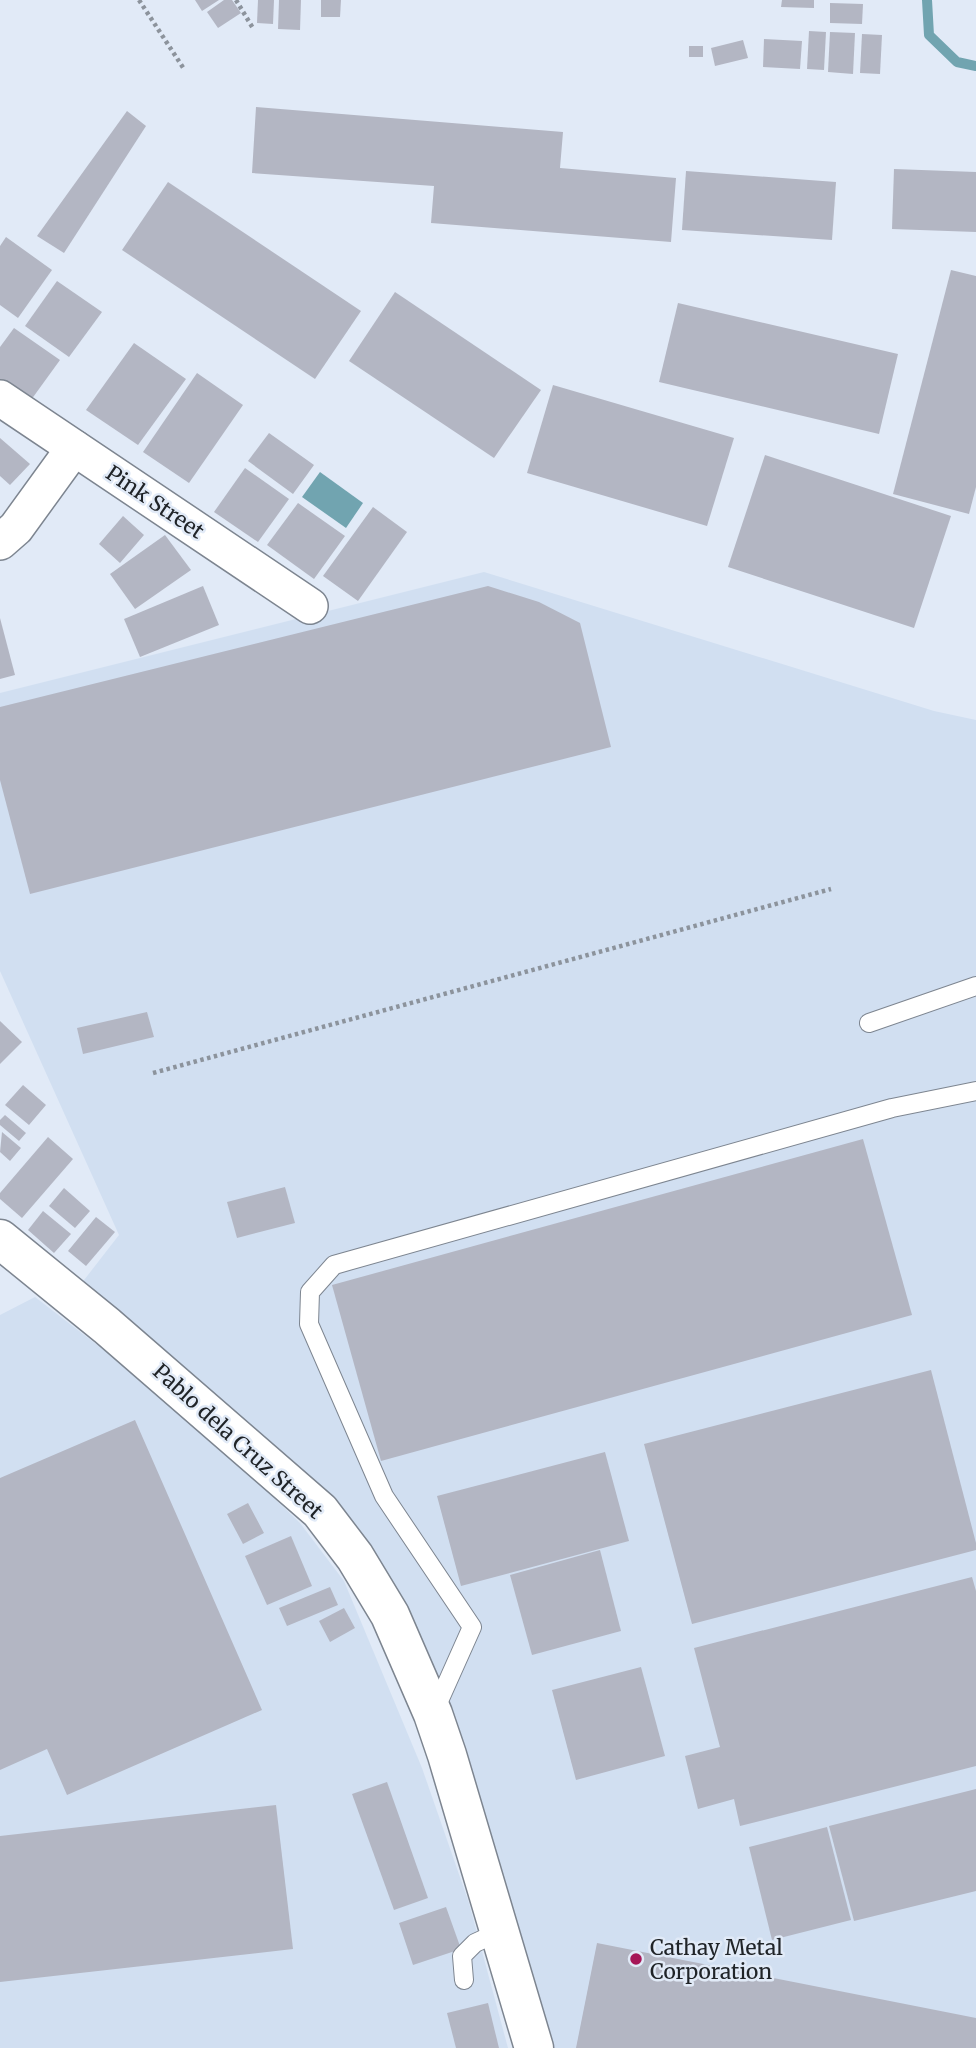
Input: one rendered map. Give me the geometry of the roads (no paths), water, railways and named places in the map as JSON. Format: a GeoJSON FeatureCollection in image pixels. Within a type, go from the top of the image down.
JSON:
{"type":"FeatureCollection","features":[{"type":"Feature","properties":{"kind":"street","name":"Pink Street"},"geometry":{"type":"LineString","coordinates":[[0,398],[310,606]]}},
{"type":"Feature","properties":{"kind":"street"},"geometry":{"type":"LineString","coordinates":[[0,542],[16,528],[74,448]]}},
{"type":"Feature","properties":{"kind":"street","name":"Pablo dela Cruz Street"},"geometry":{"type":"LineString","coordinates":[[5,1251],[118,1335],[320,1511],[355,1557],[390,1615],[433,1714],[501,1931],[534,2048]]}},
{"type":"Feature","properties":{"kind":"lane"},"geometry":{"type":"LineString","coordinates":[[869,1023],[976,986]]}},
{"type":"Feature","properties":{"kind":"lane"},"geometry":{"type":"LineString","coordinates":[[433,1714],[472,1627],[384,1496],[309,1324],[310,1292],[334,1265],[892,1108],[976,1091]]}},
{"type":"Feature","properties":{"kind":"lane"},"geometry":{"type":"LineString","coordinates":[[464,1980],[462,1956],[475,1943],[501,1931]]}},
{"type":"Feature","properties":{"kind":"water"},"geometry":{"type":"Polygon","coordinates":[[[320,472],[363,503],[346,528],[302,497],[320,472]]]}},
{"type":"Feature","properties":{"kind":"waterway"},"geometry":{"type":"LineString","coordinates":[[927,0],[929,35],[957,62],[976,66]]}},
{"type":"Feature","properties":{"kind":"place","name":"Cathay Metal Corporation"},"geometry":{"type":"Point","coordinates":[636,1959]}}]}
